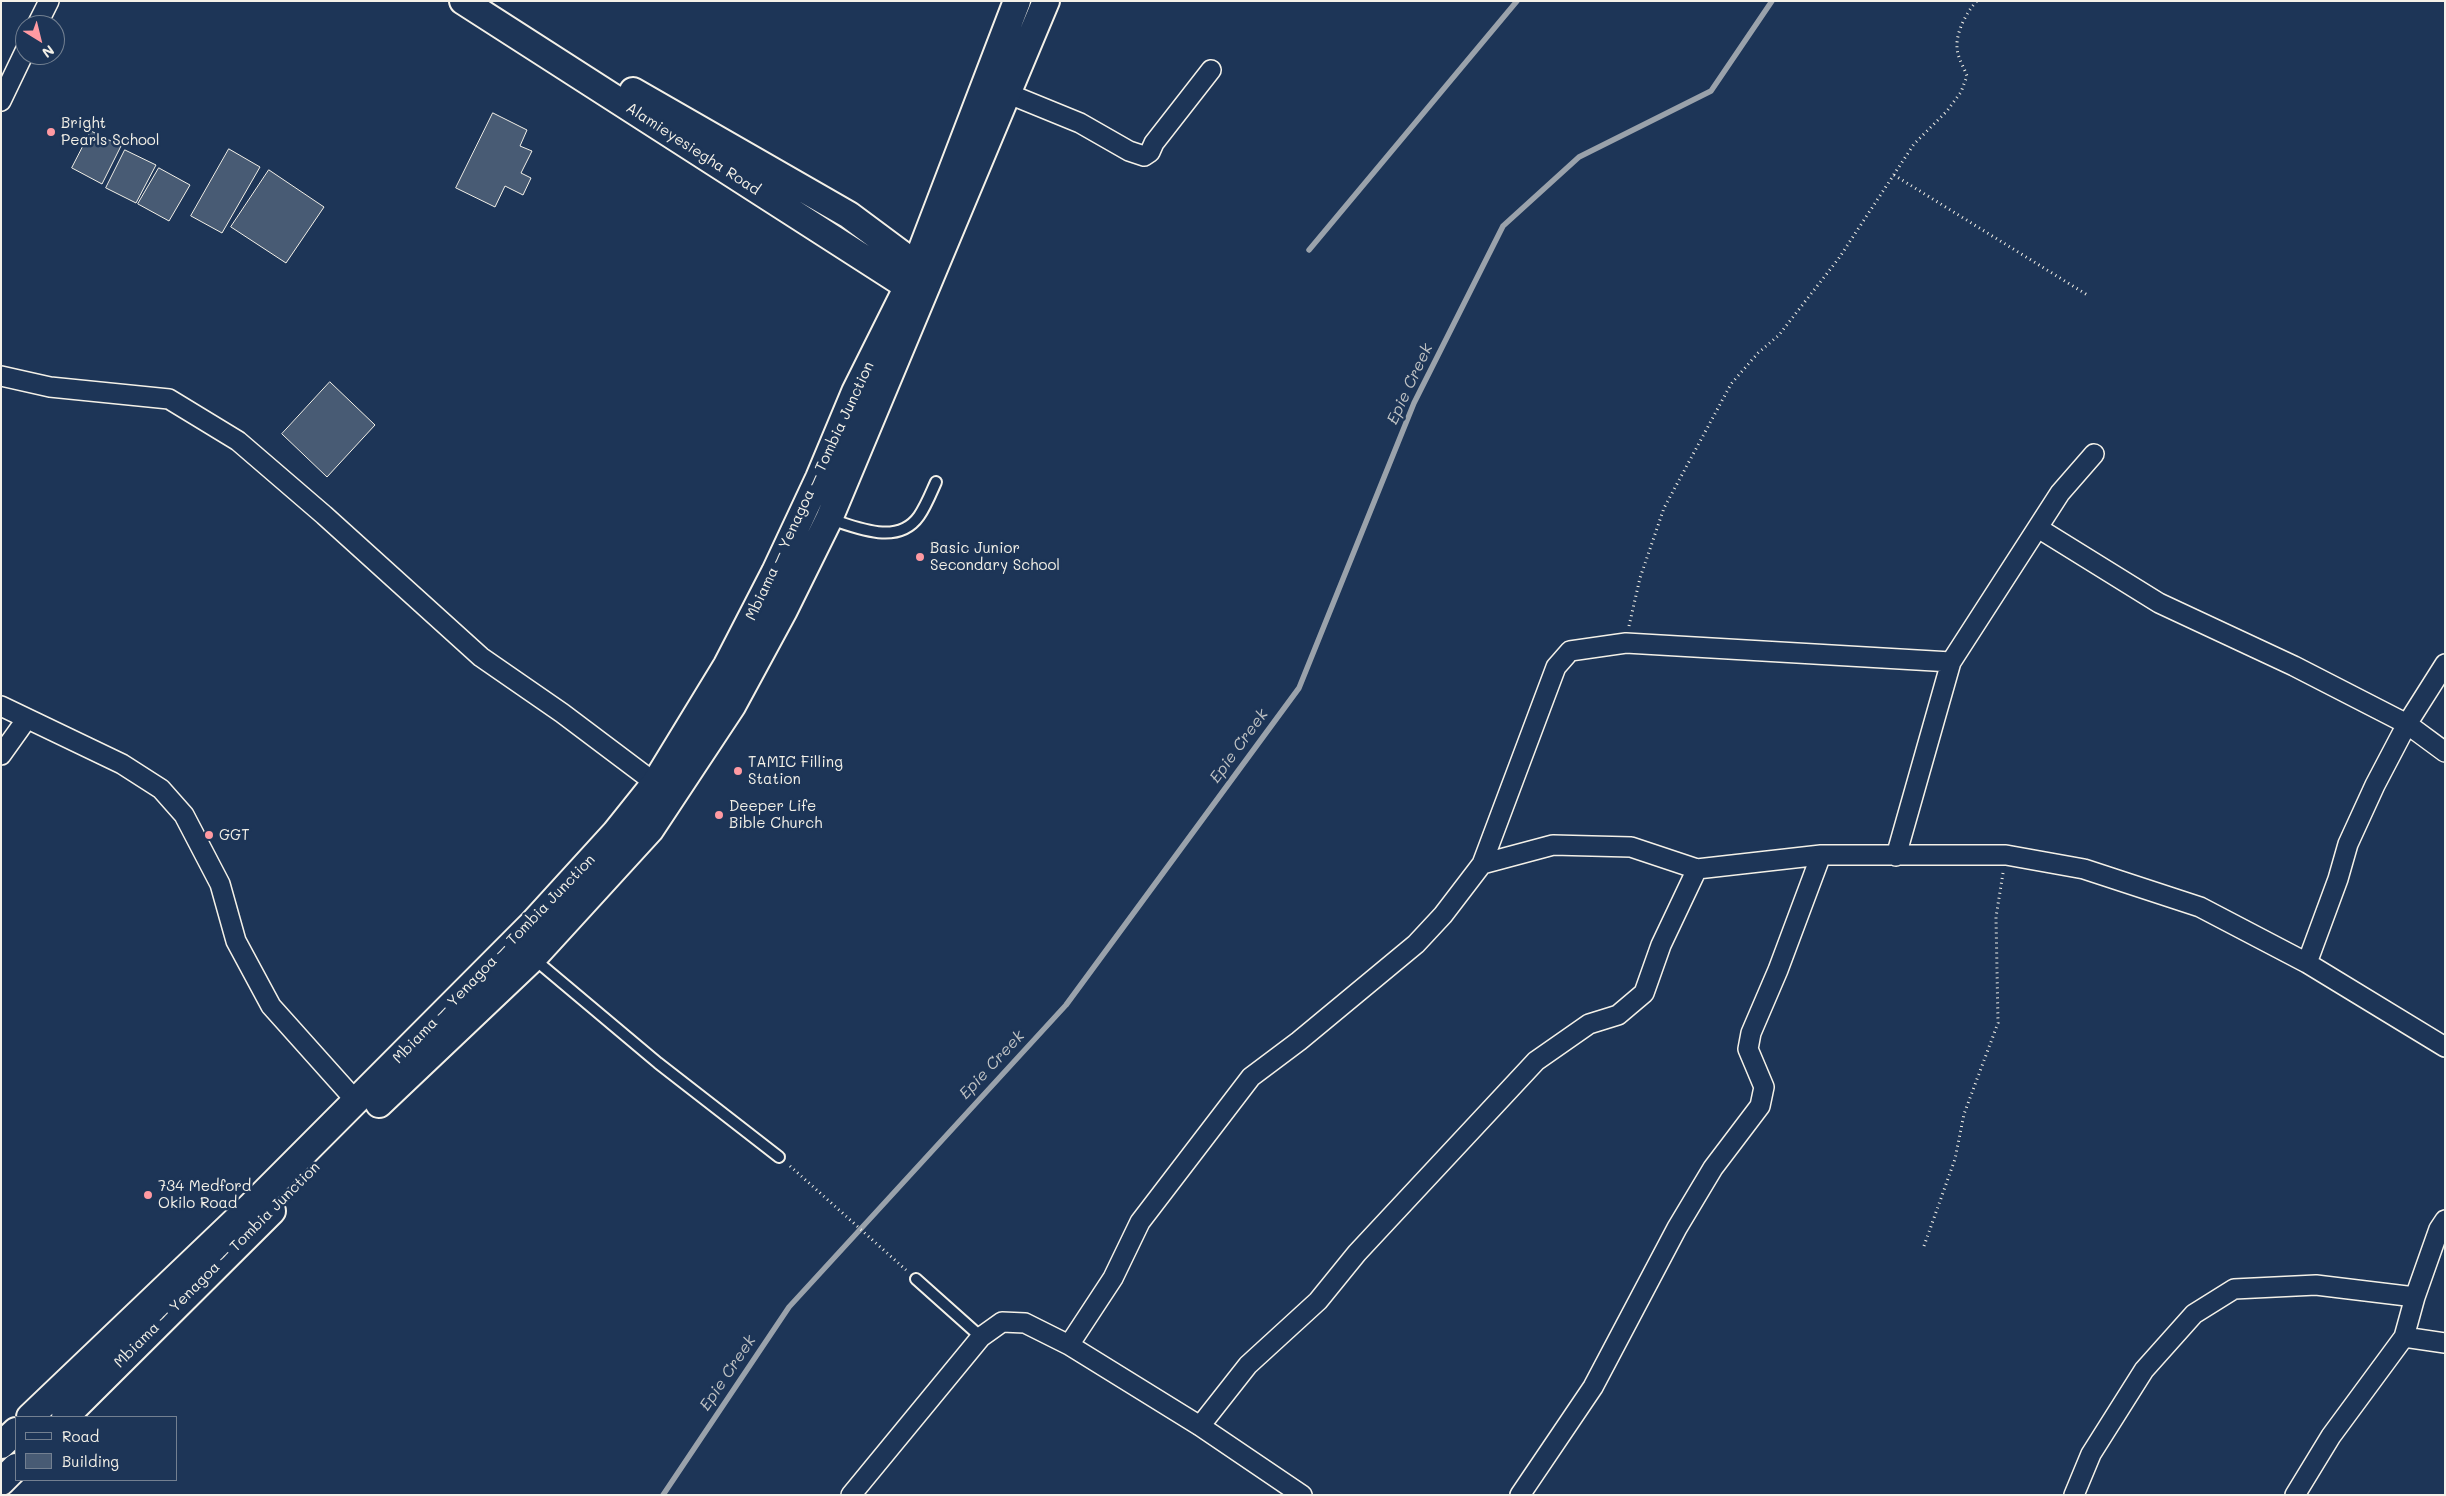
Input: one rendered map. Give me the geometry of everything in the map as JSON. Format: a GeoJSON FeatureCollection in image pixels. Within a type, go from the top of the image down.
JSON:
{"type":"FeatureCollection","features":[{"type":"Feature","properties":{"kind":"main road","name":"Alamieyesiegha Road"},"geometry":{"type":"LineString","coordinates":[[463,1],[919,281]]}},
{"type":"Feature","properties":{"kind":"main road","name":"Alamieyesiegha Road"},"geometry":{"type":"LineString","coordinates":[[490,1],[607,76],[849,215],[919,281]]}},
{"type":"Feature","properties":{"kind":"main road","name":"Mbiama – Yenagoa – Tombia Junction"},"geometry":{"type":"LineString","coordinates":[[67,1416],[398,1085],[533,958],[650,830],[732,706],[784,610],[829,519],[919,281],[1017,1]]}},
{"type":"Feature","properties":{"kind":"main road","name":"Mbiama – Yenagoa – Tombia Junction"},"geometry":{"type":"LineString","coordinates":[[31,1416],[250,1207],[532,924],[615,833],[655,783],[726,665],[775,572],[819,478],[855,392],[919,281],[1009,94],[1046,1]]}},
{"type":"Feature","properties":{"kind":"main road"},"geometry":{"type":"LineString","coordinates":[[1,1445],[15,1432]]}},
{"type":"Feature","properties":{"kind":"main road"},"geometry":{"type":"LineString","coordinates":[[1,1482],[15,1467]]}},
{"type":"Feature","properties":{"kind":"street"},"geometry":{"type":"LineString","coordinates":[[43,15],[49,1]]}},
{"type":"Feature","properties":{"kind":"street"},"geometry":{"type":"LineString","coordinates":[[1,101],[18,65]]}},
{"type":"Feature","properties":{"kind":"street"},"geometry":{"type":"LineString","coordinates":[[1009,94],[1080,124],[1129,151],[1144,156],[1150,152],[1154,143],[1211,70]]}},
{"type":"Feature","properties":{"kind":"street"},"geometry":{"type":"LineString","coordinates":[[1,376],[50,388],[169,399],[238,441],[481,657],[562,713],[655,783]]}},
{"type":"Feature","properties":{"kind":"street"},"geometry":{"type":"LineString","coordinates":[[1896,856],[1951,662],[2060,494],[2094,454]]}},
{"type":"Feature","properties":{"kind":"street"},"geometry":{"type":"LineString","coordinates":[[2038,528],[2159,603],[2294,666],[2407,724],[2445,752]]}},
{"type":"Feature","properties":{"kind":"street"},"geometry":{"type":"LineString","coordinates":[[1069,1345],[1113,1278],[1140,1222],[1251,1077],[1299,1041],[1416,944],[1443,915],[1482,864],[1556,667],[1570,652],[1626,643],[1951,662]]}},
{"type":"Feature","properties":{"kind":"street"},"geometry":{"type":"LineString","coordinates":[[2307,963],[2338,880],[2348,844],[2375,785],[2407,724],[2445,664]]}},
{"type":"Feature","properties":{"kind":"street"},"geometry":{"type":"LineString","coordinates":[[1,706],[26,720],[122,764],[162,789],[184,815],[220,884],[236,941],[271,1006],[356,1101]]}},
{"type":"Feature","properties":{"kind":"street"},"geometry":{"type":"LineString","coordinates":[[1,754],[26,720]]}},
{"type":"Feature","properties":{"kind":"street"},"geometry":{"type":"LineString","coordinates":[[1482,864],[1553,845],[1631,847],[1697,869],[1820,855],[2006,855],[2084,869],[2200,907],[2307,963],[2445,1047]]}},
{"type":"Feature","properties":{"kind":"street"},"geometry":{"type":"LineString","coordinates":[[1520,1495],[1593,1386],[1677,1228],[1713,1168],[1760,1106],[1764,1087],[1748,1049],[1751,1033],[1778,970],[1820,855]]}},
{"type":"Feature","properties":{"kind":"street"},"geometry":{"type":"LineString","coordinates":[[1200,1426],[1248,1365],[1318,1300],[1357,1253],[1536,1061],[1589,1024],[1618,1015],[1644,993],[1660,945],[1697,869]]}},
{"type":"Feature","properties":{"kind":"street"},"geometry":{"type":"LineString","coordinates":[[2295,1495],[2331,1436],[2404,1337],[2415,1297],[2439,1229],[2445,1220]]}},
{"type":"Feature","properties":{"kind":"street"},"geometry":{"type":"LineString","coordinates":[[2074,1495],[2091,1454],[2144,1370],[2194,1314],[2234,1289],[2316,1285],[2415,1297]]}},
{"type":"Feature","properties":{"kind":"street"},"geometry":{"type":"LineString","coordinates":[[851,1495],[981,1337],[1002,1322],[1025,1323],[1069,1345],[1200,1426],[1302,1495]]}},
{"type":"Feature","properties":{"kind":"street"},"geometry":{"type":"LineString","coordinates":[[2404,1337],[2445,1343]]}},
{"type":"Feature","properties":{"kind":"lane"},"geometry":{"type":"LineString","coordinates":[[829,519],[876,533],[901,531],[910,526],[919,515],[936,482]]}},
{"type":"Feature","properties":{"kind":"lane"},"geometry":{"type":"LineString","coordinates":[[533,958],[658,1063],[779,1157]]}},
{"type":"Feature","properties":{"kind":"lane"},"geometry":{"type":"LineString","coordinates":[[916,1279],[981,1337]]}},
{"type":"Feature","properties":{"kind":"path"},"geometry":{"type":"LineString","coordinates":[[1626,643],[1640,578],[1664,508],[1731,384],[1758,353],[1779,335],[1839,258],[1914,144],[1947,111],[1961,92],[1968,76],[1956,46],[1959,33],[1970,8],[1977,1]]}},
{"type":"Feature","properties":{"kind":"path"},"geometry":{"type":"LineString","coordinates":[[1894,174],[2089,296]]}},
{"type":"Feature","properties":{"kind":"path"},"geometry":{"type":"LineString","coordinates":[[1924,1246],[1955,1159],[1964,1114],[1998,1023],[1996,917],[2006,855]]}},
{"type":"Feature","properties":{"kind":"path"},"geometry":{"type":"LineString","coordinates":[[779,1157],[916,1279]]}},
{"type":"Feature","properties":{"kind":"building"},"geometry":{"type":"Polygon","coordinates":[[[493,113],[527,130],[520,146],[532,151],[521,173],[531,178],[523,195],[505,186],[495,207],[456,188],[493,113]]]}},
{"type":"Feature","properties":{"kind":"building"},"geometry":{"type":"Polygon","coordinates":[[[91,131],[121,146],[102,184],[72,168],[91,131]]]}},
{"type":"Feature","properties":{"kind":"building"},"geometry":{"type":"Polygon","coordinates":[[[229,149],[260,167],[222,233],[191,216],[229,149]]]}},
{"type":"Feature","properties":{"kind":"building"},"geometry":{"type":"Polygon","coordinates":[[[125,150],[156,165],[136,203],[106,188],[125,150]]]}},
{"type":"Feature","properties":{"kind":"building"},"geometry":{"type":"Polygon","coordinates":[[[159,168],[190,185],[169,221],[138,204],[159,168]]]}},
{"type":"Feature","properties":{"kind":"building"},"geometry":{"type":"Polygon","coordinates":[[[269,170],[324,207],[286,263],[231,227],[269,170]]]}},
{"type":"Feature","properties":{"kind":"building"},"geometry":{"type":"Polygon","coordinates":[[[330,382],[375,425],[327,477],[282,434],[330,382]]]}},
{"type":"Feature","properties":{"kind":"waterway"},"geometry":{"type":"LineString","coordinates":[[1309,250],[1517,1]]}},
{"type":"Feature","properties":{"kind":"waterway","name":"Epie Creek"},"geometry":{"type":"LineString","coordinates":[[663,1495],[789,1307],[1066,1005],[1299,688],[1414,403],[1503,226],[1579,157],[1711,91],[1772,1]]}},
{"type":"Feature","properties":{"kind":"place","name":"Bright Pearls School"},"geometry":{"type":"Point","coordinates":[51,132]}},
{"type":"Feature","properties":{"kind":"place","name":"Basic Junior Secondary School"},"geometry":{"type":"Point","coordinates":[920,557]}},
{"type":"Feature","properties":{"kind":"place","name":"TAMIC Filling Station"},"geometry":{"type":"Point","coordinates":[738,771]}},
{"type":"Feature","properties":{"kind":"place","name":"Deeper Life Bible Church"},"geometry":{"type":"Point","coordinates":[719,815]}},
{"type":"Feature","properties":{"kind":"place","name":"GGT"},"geometry":{"type":"Point","coordinates":[209,835]}},
{"type":"Feature","properties":{"kind":"place","name":"734 Medford Okilo Road"},"geometry":{"type":"Point","coordinates":[148,1195]}}]}
